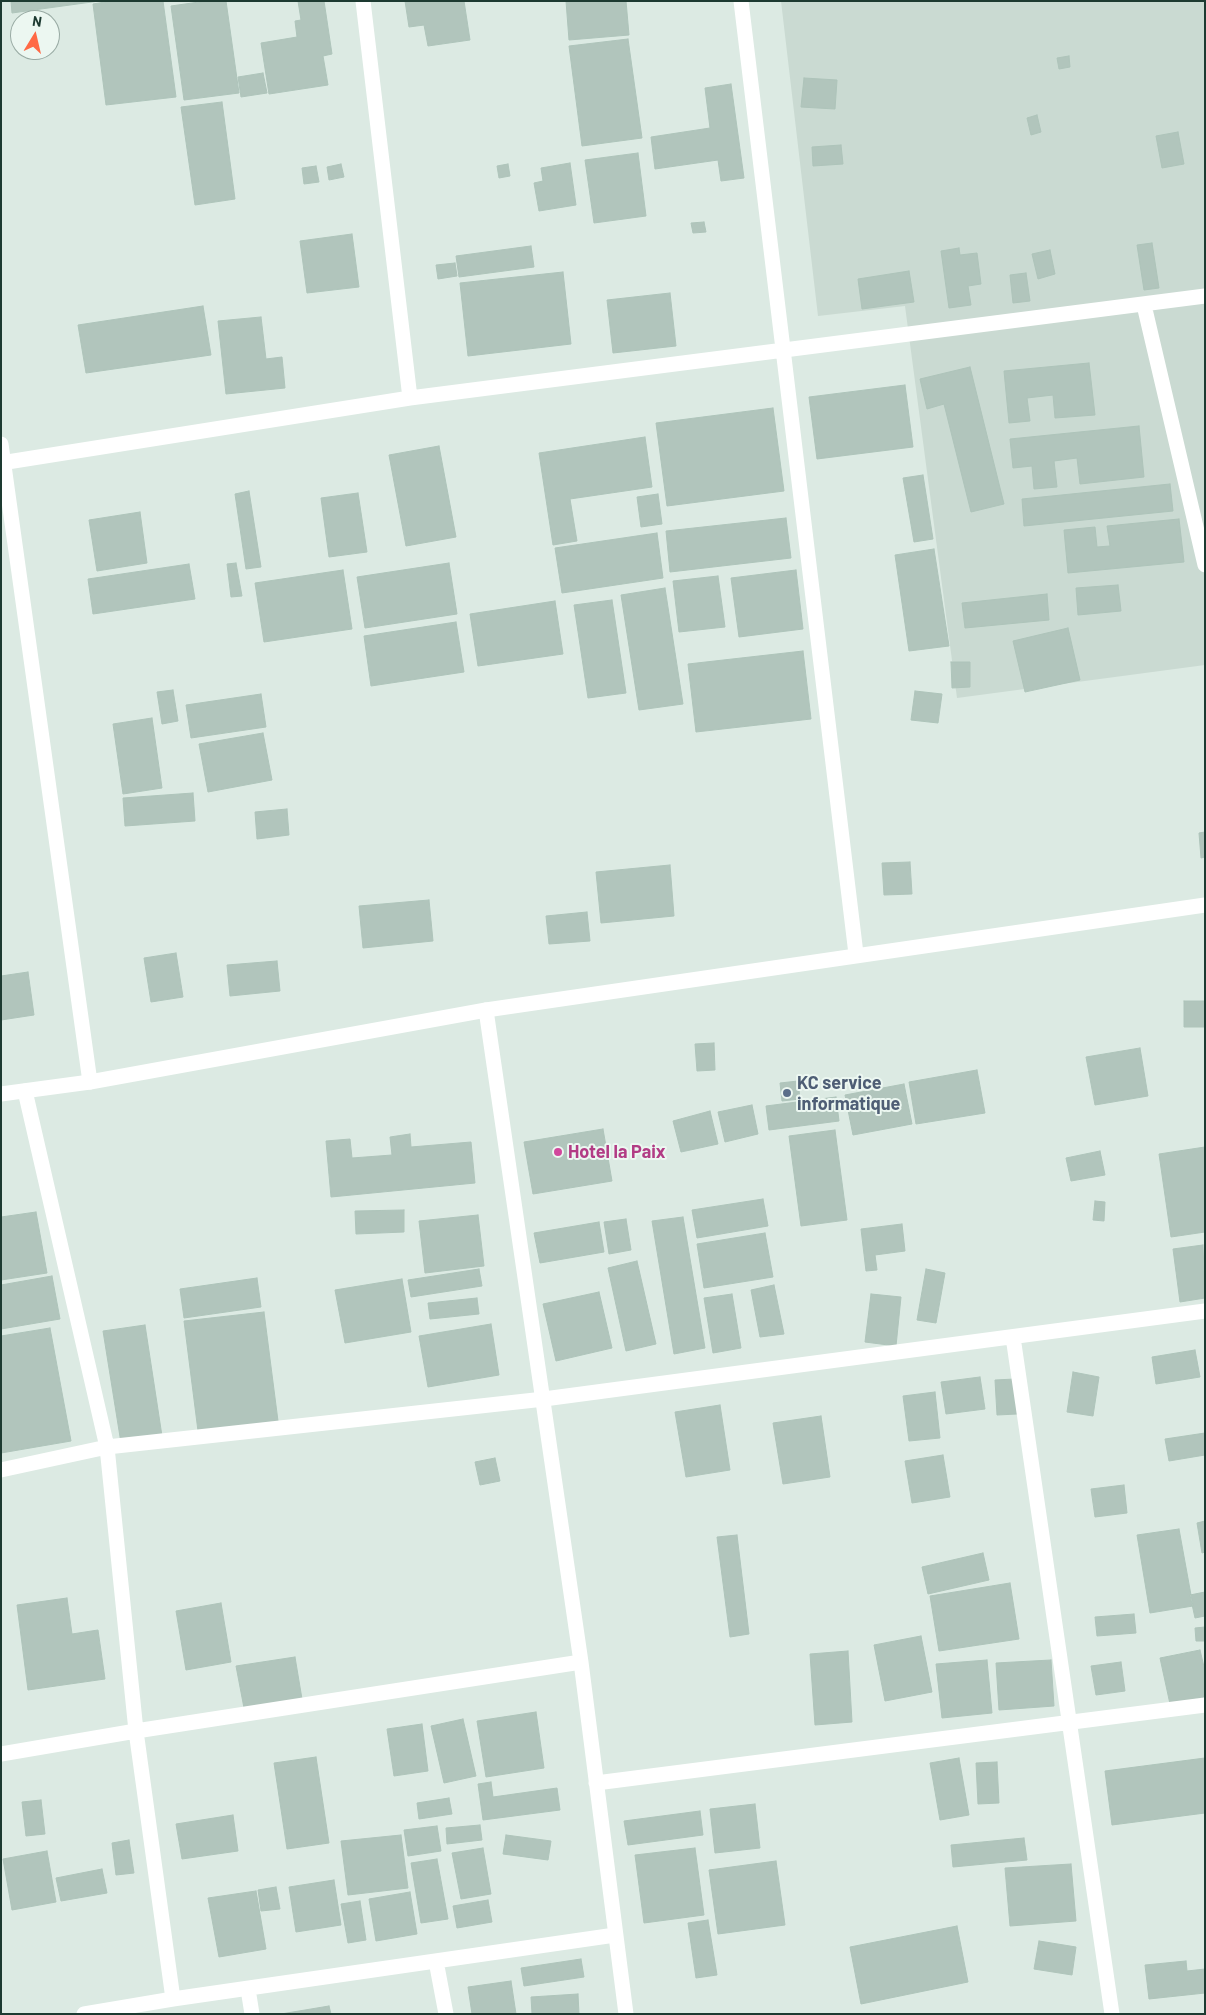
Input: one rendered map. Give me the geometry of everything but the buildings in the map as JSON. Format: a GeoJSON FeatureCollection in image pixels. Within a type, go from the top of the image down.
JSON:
{"type":"FeatureCollection","features":[{"type":"Feature","properties":{"kind":"street"},"geometry":{"type":"LineString","coordinates":[[363,1],[410,398]]}},
{"type":"Feature","properties":{"kind":"street"},"geometry":{"type":"LineString","coordinates":[[741,1],[856,954]]}},
{"type":"Feature","properties":{"kind":"street"},"geometry":{"type":"LineString","coordinates":[[3,463],[410,398],[1144,306],[1205,296]]}},
{"type":"Feature","properties":{"kind":"street"},"geometry":{"type":"LineString","coordinates":[[1144,306],[1205,565]]}},
{"type":"Feature","properties":{"kind":"street"},"geometry":{"type":"LineString","coordinates":[[1,444],[90,1082]]}},
{"type":"Feature","properties":{"kind":"street"},"geometry":{"type":"LineString","coordinates":[[1,1094],[90,1082],[486,1010],[1205,904]]}},
{"type":"Feature","properties":{"kind":"street"},"geometry":{"type":"LineString","coordinates":[[486,1010],[581,1662],[626,2014]]}},
{"type":"Feature","properties":{"kind":"street"},"geometry":{"type":"LineString","coordinates":[[25,1091],[107,1447],[136,1731],[173,1999]]}},
{"type":"Feature","properties":{"kind":"street"},"geometry":{"type":"LineString","coordinates":[[1,1470],[107,1447],[544,1399],[1205,1311]]}},
{"type":"Feature","properties":{"kind":"street"},"geometry":{"type":"LineString","coordinates":[[1013,1337],[1112,2014]]}},
{"type":"Feature","properties":{"kind":"street"},"geometry":{"type":"LineString","coordinates":[[1,1754],[136,1731],[581,1662]]}},
{"type":"Feature","properties":{"kind":"street"},"geometry":{"type":"LineString","coordinates":[[596,1783],[1205,1705]]}},
{"type":"Feature","properties":{"kind":"street"},"geometry":{"type":"LineString","coordinates":[[86,2014],[173,1999],[615,1936]]}},
{"type":"Feature","properties":{"kind":"street"},"geometry":{"type":"LineString","coordinates":[[436,1961],[446,2014]]}},
{"type":"Feature","properties":{"kind":"street"},"geometry":{"type":"LineString","coordinates":[[248,1989],[252,2014]]}},
{"type":"Feature","properties":{"kind":"shaded area"},"geometry":{"type":"Polygon","coordinates":[[[781,1],[1205,1],[1205,665],[957,698],[905,306],[818,316],[781,1]]]}},
{"type":"Feature","properties":{"kind":"place","name":"KC service informatique"},"geometry":{"type":"Point","coordinates":[787,1093]}},
{"type":"Feature","properties":{"kind":"place","name":"Hotel la Paix"},"geometry":{"type":"Point","coordinates":[558,1152]}}]}
